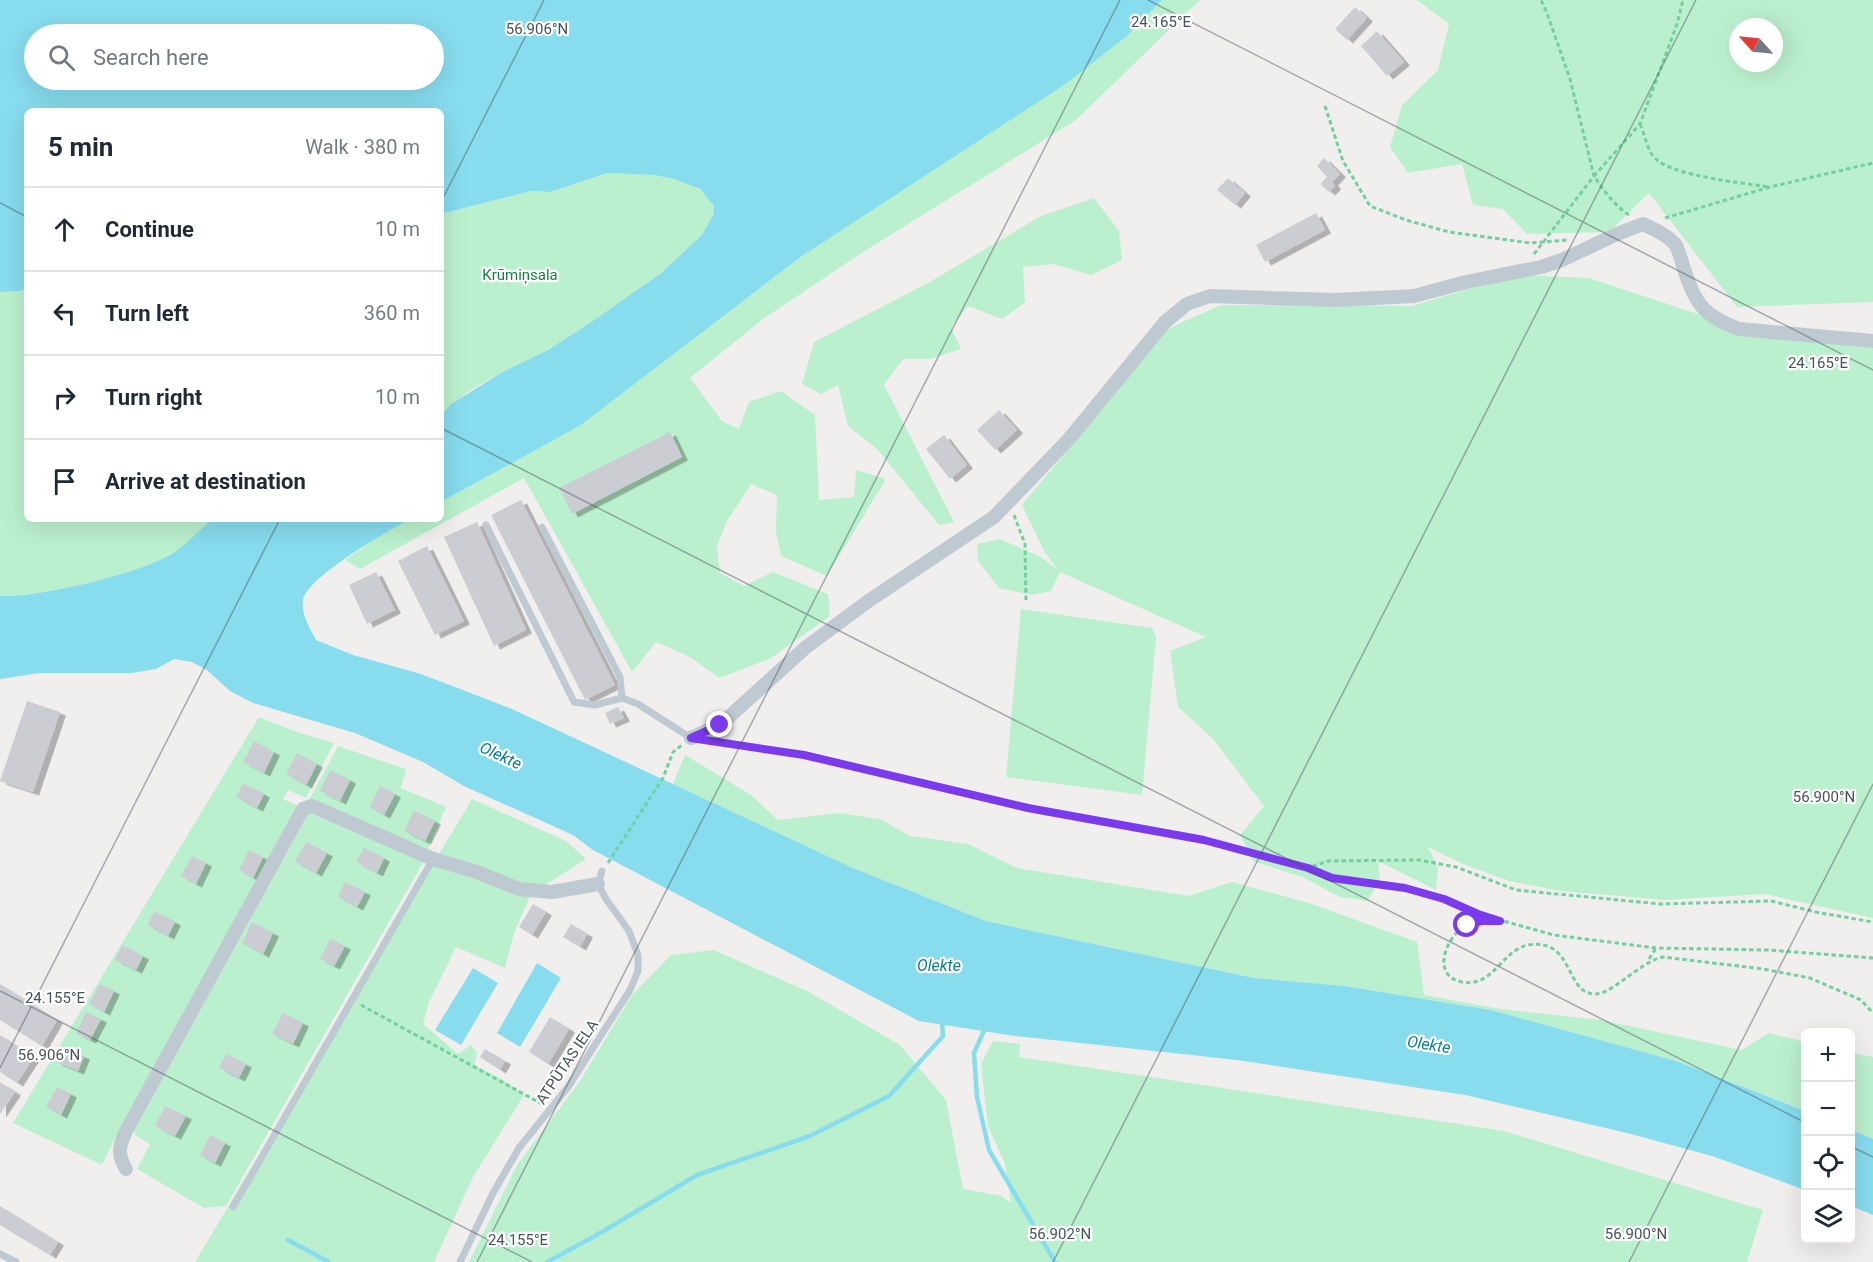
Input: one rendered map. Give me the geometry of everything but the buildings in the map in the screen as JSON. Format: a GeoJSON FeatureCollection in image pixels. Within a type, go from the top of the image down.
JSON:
{"type":"FeatureCollection","features":[{"type":"Feature","properties":{"kind":"street"},"geometry":{"type":"LineString","coordinates":[[691,738],[720,725],[806,648],[867,602],[986,523],[1069,439],[1165,321],[1187,304],[1210,296],[1336,300],[1414,296],[1541,267],[1643,224],[1662,233],[1676,246],[1692,292],[1705,311],[1720,322],[1739,329],[1873,341]]}},
{"type":"Feature","properties":{"kind":"street"},"geometry":{"type":"LineString","coordinates":[[126,1169],[120,1158],[118,1147],[303,809],[312,806],[432,859],[474,871],[519,889],[552,892],[600,878]]}},
{"type":"Feature","properties":{"kind":"lane"},"geometry":{"type":"LineString","coordinates":[[486,525],[574,702],[596,705],[622,698],[638,704],[691,738]]}},
{"type":"Feature","properties":{"kind":"lane"},"geometry":{"type":"LineString","coordinates":[[542,526],[620,677],[622,698]]}},
{"type":"Feature","properties":{"kind":"lane"},"geometry":{"type":"LineString","coordinates":[[233,1207],[432,859]]}},
{"type":"Feature","properties":{"kind":"lane","name":"ATPŪTAS IELA"},"geometry":{"type":"LineString","coordinates":[[460,1262],[493,1193],[519,1148],[568,1087],[630,990],[638,970],[638,955],[629,931],[606,899],[600,878]]}},
{"type":"Feature","properties":{"kind":"lane"},"geometry":{"type":"LineString","coordinates":[[0,1254],[16,1262]]}},
{"type":"Feature","properties":{"kind":"path"},"geometry":{"type":"LineString","coordinates":[[1541,0],[1548,13],[1570,79],[1594,176],[1604,192],[1620,209],[1643,224],[1770,187],[1873,164]]}},
{"type":"Feature","properties":{"kind":"path"},"geometry":{"type":"LineString","coordinates":[[1513,272],[1544,243],[1594,176],[1640,124],[1677,24],[1683,0]]}},
{"type":"Feature","properties":{"kind":"path"},"geometry":{"type":"LineString","coordinates":[[1324,106],[1343,161],[1370,206],[1406,220],[1449,232],[1516,242],[1544,243],[1576,239]]}},
{"type":"Feature","properties":{"kind":"path"},"geometry":{"type":"LineString","coordinates":[[1640,124],[1653,157],[1664,166],[1719,179],[1770,187]]}},
{"type":"Feature","properties":{"kind":"path"},"geometry":{"type":"LineString","coordinates":[[1009,502],[1025,544],[1026,603]]}},
{"type":"Feature","properties":{"kind":"path"},"geometry":{"type":"LineString","coordinates":[[691,738],[804,755],[1028,808],[1204,840],[1308,868],[1332,878],[1405,888],[1444,899],[1478,914],[1554,936],[1656,948],[1767,950],[1873,958]]}},
{"type":"Feature","properties":{"kind":"path"},"geometry":{"type":"LineString","coordinates":[[610,860],[663,778],[674,752]]}},
{"type":"Feature","properties":{"kind":"path"},"geometry":{"type":"LineString","coordinates":[[1308,868],[1328,861],[1419,860],[1456,867],[1516,890],[1660,904],[1771,900],[1820,913],[1873,922]]}},
{"type":"Feature","properties":{"kind":"path"},"geometry":{"type":"LineString","coordinates":[[1500,921],[1475,922],[1452,936],[1443,956],[1448,973],[1461,982],[1474,982],[1489,975],[1518,949],[1539,944],[1561,954],[1581,990],[1598,995],[1648,962],[1663,957],[1763,969],[1810,978],[1861,1000],[1873,1012]]}},
{"type":"Feature","properties":{"kind":"path"},"geometry":{"type":"LineString","coordinates":[[1648,962],[1656,948]]}},
{"type":"Feature","properties":{"kind":"path"},"geometry":{"type":"LineString","coordinates":[[351,1000],[552,1109]]}},
{"type":"Feature","properties":{"kind":"green space"},"geometry":{"type":"Polygon","coordinates":[[[1162,0],[1200,0],[1076,120],[863,252],[763,319],[690,378],[722,421],[739,429],[749,402],[781,391],[815,415],[819,500],[854,497],[856,470],[886,479],[827,576],[781,556],[776,532],[777,495],[751,484],[727,521],[717,546],[720,573],[744,586],[773,572],[828,594],[830,616],[771,658],[720,678],[688,656],[656,642],[632,672],[524,478],[360,569],[345,560],[405,522],[444,522],[444,500],[581,425],[802,256],[1127,36],[1162,0]]]}},
{"type":"Feature","properties":{"kind":"green space"},"geometry":{"type":"Polygon","coordinates":[[[1417,0],[1873,0],[1873,302],[1737,307],[1649,193],[1609,232],[1527,234],[1503,209],[1473,205],[1462,164],[1408,173],[1390,147],[1402,105],[1438,70],[1449,24],[1417,0]]]}},
{"type":"Feature","properties":{"kind":"green space","name":"Krūmiņsala"},"geometry":{"type":"Polygon","coordinates":[[[607,173],[642,174],[666,177],[688,184],[705,194],[714,206],[706,228],[697,241],[649,282],[583,329],[477,386],[444,413],[444,213],[531,191],[550,192],[607,173]]]}},
{"type":"Feature","properties":{"kind":"green space"},"geometry":{"type":"Polygon","coordinates":[[[1094,198],[1119,231],[1122,260],[1091,275],[1053,264],[1023,267],[1025,303],[1002,319],[968,306],[951,327],[961,349],[930,359],[903,359],[884,385],[954,522],[939,525],[877,449],[848,426],[838,385],[821,394],[802,384],[814,342],[928,283],[1041,216],[1094,198]]]}},
{"type":"Feature","properties":{"kind":"green space"},"geometry":{"type":"Polygon","coordinates":[[[1515,275],[1589,278],[1704,316],[1736,333],[1873,348],[1873,918],[1765,894],[1666,900],[1561,891],[1509,881],[1463,864],[1428,847],[1438,867],[1436,890],[1378,861],[1380,880],[1367,901],[1340,897],[1302,877],[1253,861],[1240,835],[1264,806],[1213,739],[1178,707],[1170,651],[1206,637],[1060,572],[1051,591],[1032,595],[999,588],[978,561],[977,544],[1000,539],[1041,557],[1057,569],[1044,551],[1022,505],[1169,328],[1221,305],[1412,306],[1515,275]]]}},
{"type":"Feature","properties":{"kind":"green space"},"geometry":{"type":"Polygon","coordinates":[[[24,290],[24,522],[210,522],[175,552],[140,568],[90,583],[39,593],[0,596],[0,292],[24,290]]]}},
{"type":"Feature","properties":{"kind":"green space"},"geometry":{"type":"Polygon","coordinates":[[[1021,609],[1152,628],[1156,637],[1142,795],[1006,777],[1021,609]]]}},
{"type":"Feature","properties":{"kind":"green space"},"geometry":{"type":"Polygon","coordinates":[[[259,717],[334,743],[306,798],[288,790],[283,799],[298,806],[120,1128],[102,1165],[13,1123],[259,717]]]}},
{"type":"Feature","properties":{"kind":"green space"},"geometry":{"type":"Polygon","coordinates":[[[338,746],[406,769],[401,788],[446,807],[428,849],[309,800],[338,746]]]}},
{"type":"Feature","properties":{"kind":"green space"},"geometry":{"type":"Polygon","coordinates":[[[685,755],[751,795],[778,820],[839,813],[880,819],[910,836],[968,844],[1017,868],[1188,896],[1232,882],[1309,903],[1417,942],[1424,995],[1501,1009],[1601,1020],[1742,1050],[1769,1033],[1801,1041],[1801,1109],[1676,1061],[1491,1010],[1345,986],[1254,978],[986,921],[853,868],[673,784],[685,755]]]}},
{"type":"Feature","properties":{"kind":"green space"},"geometry":{"type":"Polygon","coordinates":[[[472,799],[566,841],[586,859],[531,894],[514,933],[505,968],[456,947],[429,1002],[423,1024],[458,1054],[471,1045],[477,1053],[474,1065],[503,1080],[524,1095],[473,1177],[434,1262],[195,1262],[472,799]]]}},
{"type":"Feature","properties":{"kind":"green space"},"geometry":{"type":"Polygon","coordinates":[[[309,813],[424,861],[226,1206],[204,1208],[137,1169],[150,1144],[136,1136],[134,1131],[309,813]]]}},
{"type":"Feature","properties":{"kind":"green space"},"geometry":{"type":"Polygon","coordinates":[[[714,950],[807,991],[900,1045],[946,1100],[963,1189],[1001,1196],[1011,1203],[1005,1164],[988,1126],[981,1064],[993,1041],[1020,1044],[1019,1057],[1504,1131],[1763,1210],[1747,1262],[469,1262],[517,1165],[580,1081],[632,995],[671,955],[714,950]]]}},
{"type":"Feature","properties":{"kind":"green space"},"geometry":{"type":"Polygon","coordinates":[[[1855,1054],[1873,1057],[1873,1139],[1855,1131],[1855,1054]]]}},
{"type":"Feature","properties":{"kind":"water"},"geometry":{"type":"Polygon","coordinates":[[[0,0],[1162,0],[1127,36],[1064,85],[802,256],[581,425],[444,500],[444,412],[451,404],[501,373],[548,350],[660,274],[702,235],[713,215],[714,206],[700,189],[674,179],[654,175],[607,173],[550,192],[531,191],[444,213],[444,108],[24,108],[24,290],[0,292],[0,0]]]}},
{"type":"Feature","properties":{"kind":"water","name":"Olekte"},"geometry":{"type":"Polygon","coordinates":[[[210,522],[405,522],[350,555],[318,579],[308,590],[303,600],[303,611],[316,640],[353,655],[421,674],[512,709],[853,868],[986,921],[1254,978],[1345,986],[1491,1010],[1676,1061],[1801,1109],[1801,1189],[1712,1156],[1631,1134],[1465,1095],[1237,1060],[1015,1036],[919,1021],[593,850],[573,835],[464,786],[423,762],[355,733],[253,703],[230,691],[207,670],[192,662],[174,659],[156,669],[132,673],[40,673],[0,679],[0,596],[39,593],[116,576],[160,560],[185,544],[210,522]]]}},
{"type":"Feature","properties":{"kind":"water"},"geometry":{"type":"Polygon","coordinates":[[[537,963],[561,978],[520,1047],[497,1033],[537,963]]]}},
{"type":"Feature","properties":{"kind":"water"},"geometry":{"type":"Polygon","coordinates":[[[473,968],[498,983],[461,1045],[435,1030],[473,968]]]}},
{"type":"Feature","properties":{"kind":"water"},"geometry":{"type":"Polygon","coordinates":[[[1855,1131],[1873,1139],[1873,1215],[1855,1208],[1855,1131]]]}},
{"type":"Feature","properties":{"kind":"waterway"},"geometry":{"type":"LineString","coordinates":[[547,1262],[697,1175],[810,1136],[889,1096],[943,1036],[942,1021]]}},
{"type":"Feature","properties":{"kind":"waterway"},"geometry":{"type":"LineString","coordinates":[[986,1026],[974,1053],[977,1097],[989,1150],[1055,1262]]}},
{"type":"Feature","properties":{"kind":"waterway"},"geometry":{"type":"LineString","coordinates":[[288,1240],[329,1262]]}},
{"type":"Feature","properties":{"kind":"route"},"geometry":{"type":"LineString","coordinates":[[720,725],[691,738],[804,755],[1028,808],[1204,840],[1286,864],[1308,868],[1332,878],[1405,888],[1444,899],[1500,921],[1482,921],[1467,925]]}}]}
